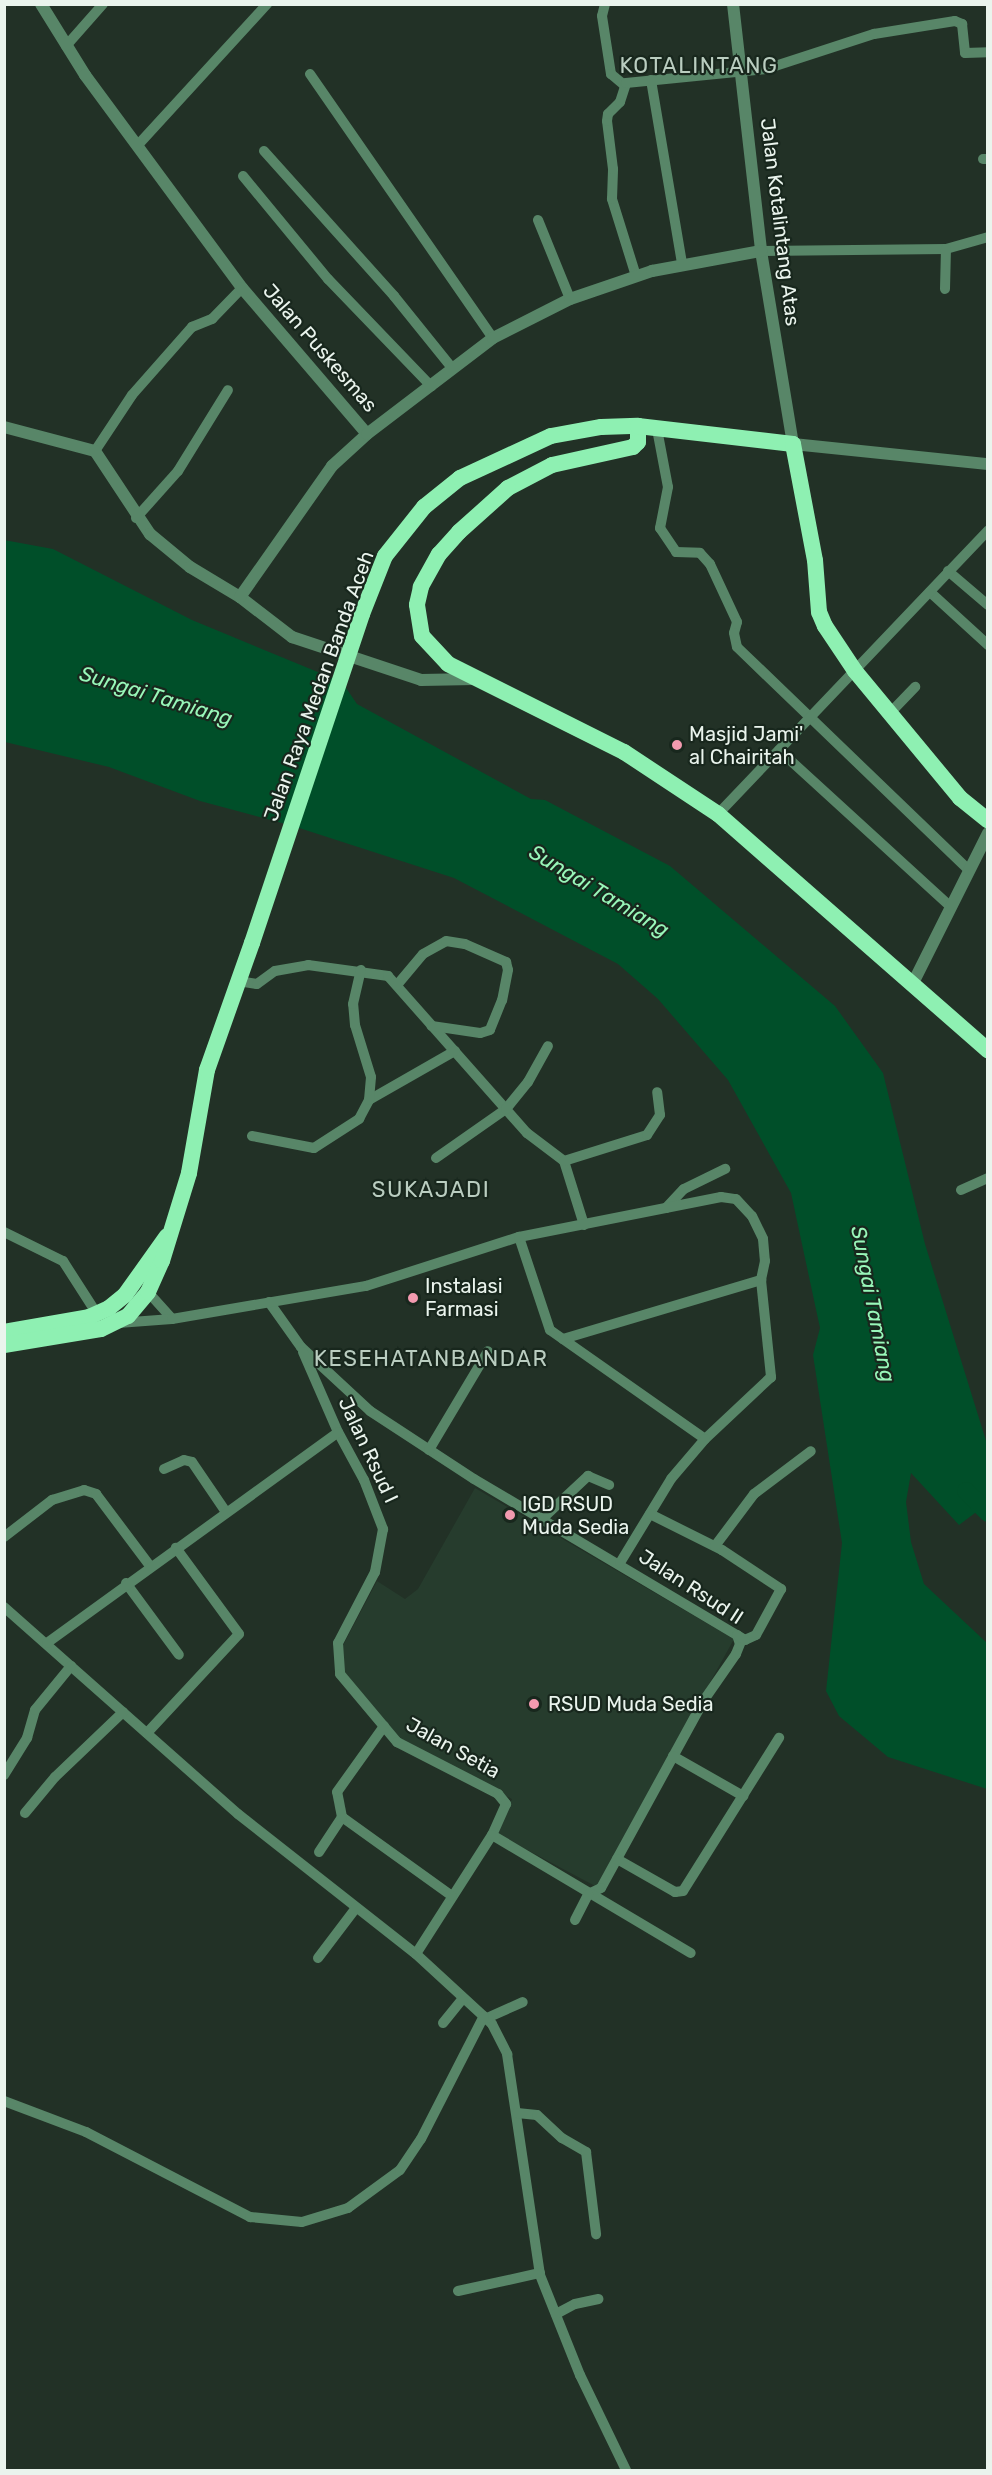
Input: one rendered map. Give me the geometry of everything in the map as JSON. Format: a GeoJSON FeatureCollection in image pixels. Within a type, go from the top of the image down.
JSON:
{"type":"FeatureCollection","features":[{"type":"Feature","properties":{"kind":"highway","name":"Jalan Raya Medan Banda Aceh"},"geometry":{"type":"LineString","coordinates":[[4,1345],[82,1334],[117,1323],[136,1308],[148,1292],[162,1261],[167,1236],[189,1173],[207,1070],[362,614],[394,542],[424,507],[460,478],[551,436],[601,427],[638,426],[793,444]]}},
{"type":"Feature","properties":{"kind":"highway"},"geometry":{"type":"LineString","coordinates":[[638,426],[638,442],[633,447],[552,465],[508,488],[459,532],[427,573],[417,605],[422,636],[448,664],[624,752],[718,814],[987,1050]]}},
{"type":"Feature","properties":{"kind":"highway"},"geometry":{"type":"LineString","coordinates":[[793,444],[815,560],[819,612],[855,671],[960,798],[987,820]]}},
{"type":"Feature","properties":{"kind":"highway","name":"Jalan Raya Medan Banda Aceh"},"geometry":{"type":"LineString","coordinates":[[4,1332],[97,1314],[124,1295],[167,1236]]}},
{"type":"Feature","properties":{"kind":"street","name":"Jalan Puskesmas"},"geometry":{"type":"LineString","coordinates":[[41,4],[66,46],[242,288],[367,434]]}},
{"type":"Feature","properties":{"kind":"street"},"geometry":{"type":"LineString","coordinates":[[66,46],[103,4]]}},
{"type":"Feature","properties":{"kind":"street"},"geometry":{"type":"LineString","coordinates":[[137,146],[267,4]]}},
{"type":"Feature","properties":{"kind":"street"},"geometry":{"type":"LineString","coordinates":[[605,4],[602,16],[611,74],[624,85]]}},
{"type":"Feature","properties":{"kind":"street","name":"Jalan Kotalintang Atas"},"geometry":{"type":"LineString","coordinates":[[733,4],[761,251],[793,444]]}},
{"type":"Feature","properties":{"kind":"street"},"geometry":{"type":"LineString","coordinates":[[624,85],[780,66],[874,34],[955,21],[962,24],[965,53],[987,52]]}},
{"type":"Feature","properties":{"kind":"street"},"geometry":{"type":"LineString","coordinates":[[310,74],[493,338]]}},
{"type":"Feature","properties":{"kind":"street"},"geometry":{"type":"LineString","coordinates":[[651,80],[682,264]]}},
{"type":"Feature","properties":{"kind":"street"},"geometry":{"type":"LineString","coordinates":[[624,85],[620,102],[608,114],[607,121],[613,170],[612,199],[636,276]]}},
{"type":"Feature","properties":{"kind":"street"},"geometry":{"type":"LineString","coordinates":[[264,151],[394,296],[452,368]]}},
{"type":"Feature","properties":{"kind":"street"},"geometry":{"type":"LineString","coordinates":[[243,176],[328,279],[431,386]]}},
{"type":"Feature","properties":{"kind":"street"},"geometry":{"type":"LineString","coordinates":[[538,220],[570,299]]}},
{"type":"Feature","properties":{"kind":"street"},"geometry":{"type":"LineString","coordinates":[[240,597],[318,483],[367,434],[493,338],[570,299],[636,276],[682,264],[761,251],[946,249],[987,237]]}},
{"type":"Feature","properties":{"kind":"street"},"geometry":{"type":"LineString","coordinates":[[945,289],[946,249]]}},
{"type":"Feature","properties":{"kind":"street"},"geometry":{"type":"LineString","coordinates":[[95,451],[132,395],[189,330],[212,319],[242,288]]}},
{"type":"Feature","properties":{"kind":"street"},"geometry":{"type":"LineString","coordinates":[[136,518],[178,471],[228,390]]}},
{"type":"Feature","properties":{"kind":"street"},"geometry":{"type":"LineString","coordinates":[[4,428],[95,451],[113,475],[136,518],[190,567],[240,597],[274,626],[315,646],[421,680],[474,679]]}},
{"type":"Feature","properties":{"kind":"street"},"geometry":{"type":"LineString","coordinates":[[657,429],[668,487],[660,528],[676,552],[697,552],[706,558],[737,622],[734,633],[737,647],[968,869]]}},
{"type":"Feature","properties":{"kind":"street"},"geometry":{"type":"LineString","coordinates":[[793,444],[987,464]]}},
{"type":"Feature","properties":{"kind":"street"},"geometry":{"type":"LineString","coordinates":[[718,814],[987,530]]}},
{"type":"Feature","properties":{"kind":"street"},"geometry":{"type":"LineString","coordinates":[[948,572],[987,605]]}},
{"type":"Feature","properties":{"kind":"street"},"geometry":{"type":"LineString","coordinates":[[930,592],[987,645]]}},
{"type":"Feature","properties":{"kind":"street"},"geometry":{"type":"LineString","coordinates":[[891,712],[915,687]]}},
{"type":"Feature","properties":{"kind":"street"},"geometry":{"type":"LineString","coordinates":[[779,750],[949,905]]}},
{"type":"Feature","properties":{"kind":"street"},"geometry":{"type":"LineString","coordinates":[[912,985],[949,905],[987,833]]}},
{"type":"Feature","properties":{"kind":"street"},"geometry":{"type":"LineString","coordinates":[[397,985],[423,954],[446,941],[465,944],[506,962],[508,970],[502,1000],[490,1030],[480,1033],[432,1026]]}},
{"type":"Feature","properties":{"kind":"street"},"geometry":{"type":"LineString","coordinates":[[238,981],[257,984],[275,971],[308,965],[380,972],[397,985],[534,1140],[564,1161],[584,1225]]}},
{"type":"Feature","properties":{"kind":"street"},"geometry":{"type":"LineString","coordinates":[[252,1136],[305,1148],[319,1147],[359,1119],[369,1100],[371,1077],[355,1025],[353,1004],[361,970]]}},
{"type":"Feature","properties":{"kind":"street"},"geometry":{"type":"LineString","coordinates":[[436,1158],[506,1109],[528,1082],[548,1046]]}},
{"type":"Feature","properties":{"kind":"street"},"geometry":{"type":"LineString","coordinates":[[369,1100],[455,1051]]}},
{"type":"Feature","properties":{"kind":"street"},"geometry":{"type":"LineString","coordinates":[[564,1161],[647,1135],[660,1115],[657,1092]]}},
{"type":"Feature","properties":{"kind":"street"},"geometry":{"type":"LineString","coordinates":[[666,1208],[684,1189],[725,1169]]}},
{"type":"Feature","properties":{"kind":"street"},"geometry":{"type":"LineString","coordinates":[[961,1190],[987,1178]]}},
{"type":"Feature","properties":{"kind":"street"},"geometry":{"type":"LineString","coordinates":[[117,1323],[171,1319],[366,1286],[519,1237],[721,1197],[738,1201],[752,1215],[763,1239],[765,1262],[761,1280],[771,1377],[705,1439],[671,1479],[620,1563]]}},
{"type":"Feature","properties":{"kind":"street"},"geometry":{"type":"LineString","coordinates":[[4,1232],[63,1261],[97,1314]]}},
{"type":"Feature","properties":{"kind":"street"},"geometry":{"type":"LineString","coordinates":[[519,1237],[548,1327],[705,1439]]}},
{"type":"Feature","properties":{"kind":"street"},"geometry":{"type":"LineString","coordinates":[[563,1339],[761,1280]]}},
{"type":"Feature","properties":{"kind":"street"},"geometry":{"type":"LineString","coordinates":[[148,1292],[171,1319]]}},
{"type":"Feature","properties":{"kind":"street","name":"Jalan Rsud II"},"geometry":{"type":"LineString","coordinates":[[269,1302],[301,1347],[358,1402],[429,1450],[737,1635],[736,1654],[704,1700],[601,1888],[588,1894],[575,1920]]}},
{"type":"Feature","properties":{"kind":"street","name":"Jalan Rsud I"},"geometry":{"type":"LineString","coordinates":[[301,1347],[338,1432],[380,1517],[382,1547],[375,1572]]}},
{"type":"Feature","properties":{"kind":"street"},"geometry":{"type":"LineString","coordinates":[[429,1450],[488,1351]]}},
{"type":"Feature","properties":{"kind":"street"},"geometry":{"type":"LineString","coordinates":[[46,1643],[338,1432]]}},
{"type":"Feature","properties":{"kind":"street"},"geometry":{"type":"LineString","coordinates":[[715,1546],[754,1494],[811,1451]]}},
{"type":"Feature","properties":{"kind":"street"},"geometry":{"type":"LineString","coordinates":[[164,1469],[184,1460],[192,1462],[226,1512]]}},
{"type":"Feature","properties":{"kind":"street"},"geometry":{"type":"LineString","coordinates":[[543,1518],[588,1476],[609,1485]]}},
{"type":"Feature","properties":{"kind":"street"},"geometry":{"type":"LineString","coordinates":[[4,1537],[52,1500],[84,1490],[103,1502],[150,1566]]}},
{"type":"Feature","properties":{"kind":"street"},"geometry":{"type":"LineString","coordinates":[[650,1514],[715,1546],[782,1591],[756,1635],[745,1640],[737,1635]]}},
{"type":"Feature","properties":{"kind":"street"},"geometry":{"type":"LineString","coordinates":[[147,1733],[239,1636],[176,1548]]}},
{"type":"Feature","properties":{"kind":"street","name":"Jalan Setia"},"geometry":{"type":"LineString","coordinates":[[375,1572],[340,1637],[336,1658],[349,1687],[397,1742],[504,1800],[506,1808],[492,1835],[416,1954]]}},
{"type":"Feature","properties":{"kind":"street"},"geometry":{"type":"LineString","coordinates":[[126,1584],[179,1655]]}},
{"type":"Feature","properties":{"kind":"street"},"geometry":{"type":"LineString","coordinates":[[4,1607],[238,1814],[416,1954],[486,2017],[507,2054],[540,2273],[626,2470]]}},
{"type":"Feature","properties":{"kind":"street"},"geometry":{"type":"LineString","coordinates":[[4,1775],[27,1738],[35,1710],[71,1666]]}},
{"type":"Feature","properties":{"kind":"street"},"geometry":{"type":"LineString","coordinates":[[25,1813],[55,1777],[123,1712]]}},
{"type":"Feature","properties":{"kind":"street"},"geometry":{"type":"LineString","coordinates":[[384,1726],[337,1792],[342,1817],[452,1896]]}},
{"type":"Feature","properties":{"kind":"street"},"geometry":{"type":"LineString","coordinates":[[617,1859],[675,1892],[683,1891],[779,1738]]}},
{"type":"Feature","properties":{"kind":"street"},"geometry":{"type":"LineString","coordinates":[[673,1756],[743,1796]]}},
{"type":"Feature","properties":{"kind":"street"},"geometry":{"type":"LineString","coordinates":[[319,1852],[342,1817]]}},
{"type":"Feature","properties":{"kind":"street"},"geometry":{"type":"LineString","coordinates":[[492,1835],[691,1953]]}},
{"type":"Feature","properties":{"kind":"street"},"geometry":{"type":"LineString","coordinates":[[318,1958],[356,1908]]}},
{"type":"Feature","properties":{"kind":"street"},"geometry":{"type":"LineString","coordinates":[[443,2023],[464,1998]]}},
{"type":"Feature","properties":{"kind":"street"},"geometry":{"type":"LineString","coordinates":[[4,2101],[86,2132],[225,2207],[250,2217],[302,2222],[348,2208],[400,2170],[421,2139],[486,2017],[523,2001]]}},
{"type":"Feature","properties":{"kind":"street"},"geometry":{"type":"LineString","coordinates":[[517,2113],[537,2115],[562,2138],[586,2152],[596,2234]]}},
{"type":"Feature","properties":{"kind":"street"},"geometry":{"type":"LineString","coordinates":[[458,2291],[540,2273]]}},
{"type":"Feature","properties":{"kind":"street"},"geometry":{"type":"LineString","coordinates":[[556,2314],[575,2304],[598,2299]]}},
{"type":"Feature","properties":{"kind":"shaded area","name":"RSUD Muda Sedia"},"geometry":{"type":"Polygon","coordinates":[[[475,1488],[734,1639],[597,1887],[497,1834],[512,1799],[397,1737],[343,1670],[340,1651],[377,1581],[405,1599],[418,1589],[475,1488]]]}},
{"type":"Feature","properties":{"kind":"water","name":"Sungai Tamiang"},"geometry":{"type":"Polygon","coordinates":[[[4,540],[53,549],[192,620],[342,682],[357,704],[531,799],[545,800],[670,866],[835,1006],[883,1073],[925,1244],[987,1444],[987,1504],[959,1525],[911,1473],[906,1502],[911,1542],[924,1584],[987,1643],[987,1789],[888,1757],[839,1716],[826,1691],[842,1543],[813,1355],[820,1328],[791,1193],[728,1080],[658,999],[618,964],[454,878],[293,826],[200,801],[109,767],[5,742],[4,540]]]}},
{"type":"Feature","properties":{"kind":"waterway"},"geometry":{"type":"LineString","coordinates":[[966,1491],[988,1513]]}},
{"type":"Feature","properties":{"kind":"place","name":"Masjid Jami' al Chairitah"},"geometry":{"type":"Point","coordinates":[677,745]}},
{"type":"Feature","properties":{"kind":"place","name":"Instalasi Farmasi"},"geometry":{"type":"Point","coordinates":[413,1298]}},
{"type":"Feature","properties":{"kind":"place","name":"IGD RSUD Muda Sedia"},"geometry":{"type":"Point","coordinates":[510,1515]}},
{"type":"Feature","properties":{"kind":"place","name":"RSUD Muda Sedia"},"geometry":{"type":"Point","coordinates":[534,1704]}},
{"type":"Feature","properties":{"kind":"district","name":"KOTALINTANG"},"geometry":{"type":"Point","coordinates":[699,66]}},
{"type":"Feature","properties":{"kind":"district","name":"SUKAJADI"},"geometry":{"type":"Point","coordinates":[431,1190]}},
{"type":"Feature","properties":{"kind":"district","name":"KESEHATANBANDAR"},"geometry":{"type":"Point","coordinates":[431,1359]}}]}
